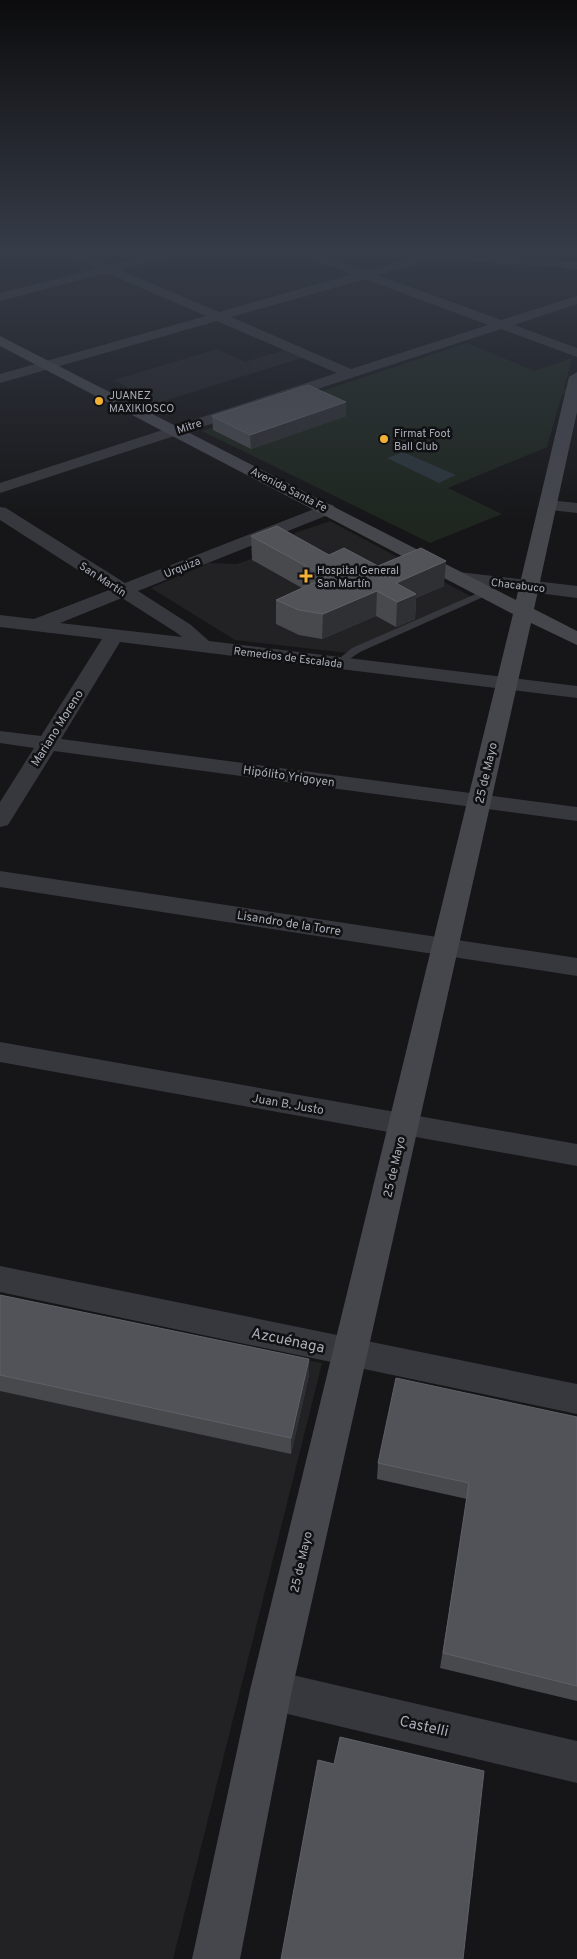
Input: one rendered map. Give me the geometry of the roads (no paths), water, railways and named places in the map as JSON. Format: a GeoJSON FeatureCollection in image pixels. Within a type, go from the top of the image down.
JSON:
{"type":"FeatureCollection","features":[{"type":"Feature","properties":{"kind":"street","name":"Avenida Santa Fe"},"geometry":{"type":"LineString","coordinates":[[1,340],[487,592],[526,599],[577,639]]}},
{"type":"Feature","properties":{"kind":"street"},"geometry":{"type":"LineString","coordinates":[[0,379],[134,340]]}},
{"type":"Feature","properties":{"kind":"street"},"geometry":{"type":"LineString","coordinates":[[274,340],[352,374]]}},
{"type":"Feature","properties":{"kind":"street","name":"Mitre"},"geometry":{"type":"LineString","coordinates":[[0,488],[455,340]]}},
{"type":"Feature","properties":{"kind":"street"},"geometry":{"type":"LineString","coordinates":[[543,340],[577,353]]}},
{"type":"Feature","properties":{"kind":"street","name":"25 de Mayo"},"geometry":{"type":"LineString","coordinates":[[216,1959],[271,1690],[526,599],[562,507],[577,377]]}},
{"type":"Feature","properties":{"kind":"street","name":"Urquiza"},"geometry":{"type":"LineString","coordinates":[[37,626],[327,509]]}},
{"type":"Feature","properties":{"kind":"street","name":"San Martín"},"geometry":{"type":"LineString","coordinates":[[0,512],[122,592],[184,629],[204,647]]}},
{"type":"Feature","properties":{"kind":"street","name":"Chacabuco"},"geometry":{"type":"LineString","coordinates":[[459,578],[526,599],[577,592]]}},
{"type":"Feature","properties":{"kind":"street","name":"Remedios de Escalada"},"geometry":{"type":"LineString","coordinates":[[0,622],[577,692]]}},
{"type":"Feature","properties":{"kind":"street","name":"Mariano Moreno"},"geometry":{"type":"LineString","coordinates":[[0,820],[113,636]]}},
{"type":"Feature","properties":{"kind":"street","name":"Hipólito Yrigoyen"},"geometry":{"type":"LineString","coordinates":[[0,737],[577,814]]}},
{"type":"Feature","properties":{"kind":"street","name":"Lisandro de la Torre"},"geometry":{"type":"LineString","coordinates":[[0,879],[577,967]]}},
{"type":"Feature","properties":{"kind":"street","name":"Juan B. Justo"},"geometry":{"type":"LineString","coordinates":[[0,1052],[577,1155]]}},
{"type":"Feature","properties":{"kind":"street","name":"Azcuénaga"},"geometry":{"type":"LineString","coordinates":[[0,1279],[350,1353],[577,1398]]}},
{"type":"Feature","properties":{"kind":"street","name":"Castelli"},"geometry":{"type":"LineString","coordinates":[[271,1690],[577,1762]]}},
{"type":"Feature","properties":{"kind":"lane"},"geometry":{"type":"LineString","coordinates":[[339,664],[356,650],[487,592]]}},
{"type":"Feature","properties":{"kind":"place","name":"JUANEZ MAXIKIOSCO"},"geometry":{"type":"Point","coordinates":[99,401]}},
{"type":"Feature","properties":{"kind":"place","name":"Firmat Foot Ball Club"},"geometry":{"type":"Point","coordinates":[384,439]}},
{"type":"Feature","properties":{"kind":"place","name":"Hospital General San Martín"},"geometry":{"type":"Point","coordinates":[306,576]}}]}
